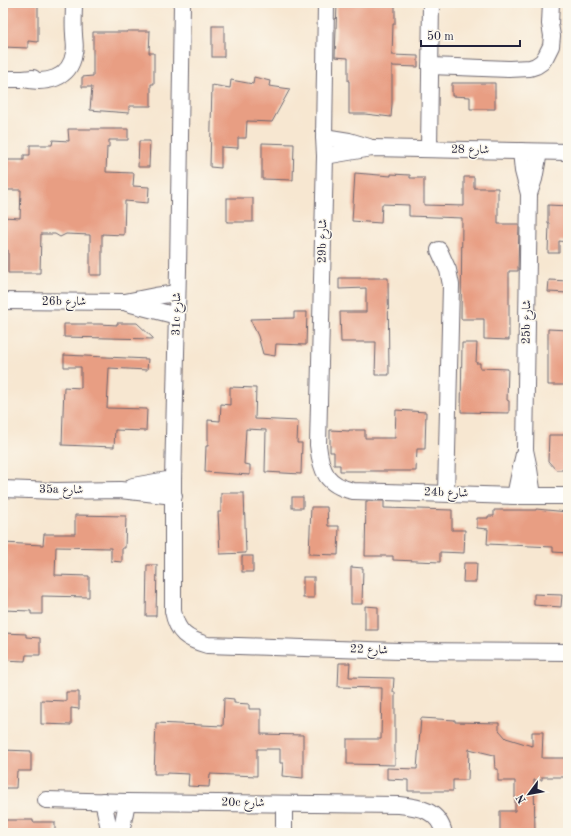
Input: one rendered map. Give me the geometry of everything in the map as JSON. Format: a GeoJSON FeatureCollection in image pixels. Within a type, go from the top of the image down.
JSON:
{"type":"FeatureCollection","features":[{"type":"Feature","properties":{"kind":"street"},"geometry":{"type":"LineString","coordinates":[[3,78],[43,82],[52,80],[66,70],[74,54],[74,3]]}},
{"type":"Feature","properties":{"kind":"street","name":"31c شارع"},"geometry":{"type":"LineString","coordinates":[[177,625],[173,611],[174,479],[182,3]]}},
{"type":"Feature","properties":{"kind":"street","name":"29b شارع"},"geometry":{"type":"LineString","coordinates":[[326,3],[325,156],[318,446],[319,456],[327,477]]}},
{"type":"Feature","properties":{"kind":"street"},"geometry":{"type":"LineString","coordinates":[[429,149],[431,3]]}},
{"type":"Feature","properties":{"kind":"street"},"geometry":{"type":"LineString","coordinates":[[430,66],[509,69],[528,63],[538,56],[546,45],[550,24],[551,3]]}},
{"type":"Feature","properties":{"kind":"street","name":"شارع 28"},"geometry":{"type":"LineString","coordinates":[[324,137],[349,141],[372,148]]}},
{"type":"Feature","properties":{"kind":"street","name":"شارع 28"},"geometry":{"type":"LineString","coordinates":[[325,156],[372,148],[568,152]]}},
{"type":"Feature","properties":{"kind":"street","name":"25b شارع"},"geometry":{"type":"LineString","coordinates":[[515,496],[525,450],[529,194],[523,171],[521,151]]}},
{"type":"Feature","properties":{"kind":"street","name":"25b شارع"},"geometry":{"type":"LineString","coordinates":[[529,194],[534,179],[539,152]]}},
{"type":"Feature","properties":{"kind":"street"},"geometry":{"type":"LineString","coordinates":[[439,250],[448,270],[451,285],[446,493]]}},
{"type":"Feature","properties":{"kind":"street","name":"26b شارع"},"geometry":{"type":"LineString","coordinates":[[3,302],[125,302],[177,293]]}},
{"type":"Feature","properties":{"kind":"street","name":"26b شارع"},"geometry":{"type":"LineString","coordinates":[[125,302],[177,316]]}},
{"type":"Feature","properties":{"kind":"street","name":"25b شارع"},"geometry":{"type":"LineString","coordinates":[[525,450],[533,496]]}},
{"type":"Feature","properties":{"kind":"street","name":"24b شارع"},"geometry":{"type":"LineString","coordinates":[[327,477],[333,484],[353,491],[515,496],[568,496]]}},
{"type":"Feature","properties":{"kind":"street","name":"35a شارع"},"geometry":{"type":"LineString","coordinates":[[120,490],[174,479]]}},
{"type":"Feature","properties":{"kind":"street","name":"35a شارع"},"geometry":{"type":"LineString","coordinates":[[3,489],[56,491],[120,490],[174,496]]}},
{"type":"Feature","properties":{"kind":"street","name":"شارع 22"},"geometry":{"type":"LineString","coordinates":[[177,625],[184,634],[193,641],[207,645],[400,651],[568,652]]}},
{"type":"Feature","properties":{"kind":"street","name":"20c شارع"},"geometry":{"type":"LineString","coordinates":[[46,800],[399,805],[427,810],[436,817],[442,826],[444,833]]}},
{"type":"Feature","properties":{"kind":"street"},"geometry":{"type":"LineString","coordinates":[[103,801],[110,833]]}},
{"type":"Feature","properties":{"kind":"street"},"geometry":{"type":"LineString","coordinates":[[121,833],[127,802]]}},
{"type":"Feature","properties":{"kind":"street"},"geometry":{"type":"LineString","coordinates":[[284,804],[284,833]]}},
{"type":"Feature","properties":{"kind":"building"},"geometry":{"type":"Polygon","coordinates":[[[3,3],[38,3],[38,42],[28,41],[28,48],[3,47],[3,3]]]}},
{"type":"Feature","properties":{"kind":"building"},"geometry":{"type":"Polygon","coordinates":[[[337,3],[395,3],[395,24],[393,24],[392,55],[418,56],[418,67],[392,66],[391,117],[349,114],[348,58],[335,57],[337,3]]]}},
{"type":"Feature","properties":{"kind":"building"},"geometry":{"type":"Polygon","coordinates":[[[212,26],[224,26],[224,57],[212,57],[212,26]]]}},
{"type":"Feature","properties":{"kind":"building"},"geometry":{"type":"Polygon","coordinates":[[[150,31],[149,53],[154,53],[154,84],[151,84],[151,106],[129,106],[129,113],[90,110],[92,87],[82,87],[82,77],[93,76],[93,32],[150,31]]]}},
{"type":"Feature","properties":{"kind":"building"},"geometry":{"type":"Polygon","coordinates":[[[254,77],[270,81],[269,86],[290,89],[272,122],[247,121],[246,138],[238,138],[238,148],[221,147],[221,168],[210,167],[212,85],[230,88],[231,80],[253,84],[254,77]]]}},
{"type":"Feature","properties":{"kind":"building"},"geometry":{"type":"Polygon","coordinates":[[[452,83],[495,83],[495,109],[470,109],[470,97],[452,96],[452,83]]]}},
{"type":"Feature","properties":{"kind":"building"},"geometry":{"type":"Polygon","coordinates":[[[68,129],[128,129],[128,140],[109,140],[109,147],[107,147],[106,172],[134,173],[133,186],[149,187],[148,203],[125,201],[124,235],[102,234],[102,275],[90,275],[90,235],[66,234],[60,237],[55,234],[41,234],[40,273],[8,273],[8,250],[3,250],[3,217],[20,218],[21,190],[3,190],[3,160],[24,160],[24,155],[30,155],[30,145],[52,145],[53,140],[69,141],[68,129]]]}},
{"type":"Feature","properties":{"kind":"building"},"geometry":{"type":"Polygon","coordinates":[[[139,141],[150,141],[149,167],[138,167],[139,141]]]}},
{"type":"Feature","properties":{"kind":"building"},"geometry":{"type":"Polygon","coordinates":[[[262,143],[294,144],[293,180],[262,179],[262,143]]]}},
{"type":"Feature","properties":{"kind":"building"},"geometry":{"type":"Polygon","coordinates":[[[355,173],[391,176],[391,174],[410,175],[410,178],[424,178],[424,205],[464,206],[464,177],[474,177],[474,188],[498,188],[498,224],[519,224],[518,271],[509,271],[509,340],[484,339],[484,319],[461,319],[462,218],[409,216],[409,205],[382,204],[381,223],[352,221],[355,173]]]}},
{"type":"Feature","properties":{"kind":"building"},"geometry":{"type":"Polygon","coordinates":[[[227,198],[253,198],[253,222],[227,222],[227,198]]]}},
{"type":"Feature","properties":{"kind":"building"},"geometry":{"type":"Polygon","coordinates":[[[548,205],[568,206],[568,242],[559,241],[559,253],[548,253],[548,205]]]}},
{"type":"Feature","properties":{"kind":"building"},"geometry":{"type":"Polygon","coordinates":[[[339,278],[388,278],[389,375],[375,375],[376,342],[341,342],[340,312],[366,312],[366,288],[339,289],[339,278]]]}},
{"type":"Feature","properties":{"kind":"building"},"geometry":{"type":"Polygon","coordinates":[[[549,280],[568,281],[568,293],[548,292],[549,280]]]}},
{"type":"Feature","properties":{"kind":"building"},"geometry":{"type":"Polygon","coordinates":[[[294,312],[307,312],[306,345],[276,344],[275,356],[263,354],[258,336],[250,319],[294,318],[294,312]]]}},
{"type":"Feature","properties":{"kind":"building"},"geometry":{"type":"Polygon","coordinates":[[[117,323],[137,323],[154,339],[64,337],[64,324],[117,325],[117,323]]]}},
{"type":"Feature","properties":{"kind":"building"},"geometry":{"type":"Polygon","coordinates":[[[548,329],[568,330],[568,385],[548,385],[548,329]]]}},
{"type":"Feature","properties":{"kind":"building"},"geometry":{"type":"Polygon","coordinates":[[[462,343],[477,343],[476,363],[480,363],[480,368],[508,369],[507,400],[509,401],[509,413],[461,412],[462,343]]]}},
{"type":"Feature","properties":{"kind":"building"},"geometry":{"type":"Polygon","coordinates":[[[64,355],[148,359],[147,370],[109,368],[107,408],[147,409],[146,431],[115,430],[114,447],[62,445],[64,387],[81,388],[81,367],[64,367],[64,355]]]}},
{"type":"Feature","properties":{"kind":"building"},"geometry":{"type":"Polygon","coordinates":[[[230,387],[256,388],[255,419],[298,421],[297,443],[302,443],[301,474],[265,472],[266,430],[246,429],[244,464],[250,465],[250,475],[205,472],[206,446],[208,446],[208,420],[220,421],[221,404],[230,405],[230,387]]]}},
{"type":"Feature","properties":{"kind":"building"},"geometry":{"type":"Polygon","coordinates":[[[396,410],[426,412],[425,449],[417,449],[416,471],[340,471],[340,465],[334,465],[334,452],[330,452],[330,430],[365,430],[365,438],[395,438],[396,410]]]}},
{"type":"Feature","properties":{"kind":"building"},"geometry":{"type":"Polygon","coordinates":[[[549,435],[568,435],[568,470],[556,470],[548,461],[549,435]]]}},
{"type":"Feature","properties":{"kind":"building"},"geometry":{"type":"Polygon","coordinates":[[[221,493],[244,493],[246,553],[220,554],[218,512],[221,512],[221,493]]]}},
{"type":"Feature","properties":{"kind":"building"},"geometry":{"type":"Polygon","coordinates":[[[292,497],[303,497],[303,508],[292,508],[292,497]]]}},
{"type":"Feature","properties":{"kind":"building"},"geometry":{"type":"Polygon","coordinates":[[[366,501],[384,501],[384,508],[452,510],[452,530],[465,530],[464,553],[440,552],[440,562],[393,560],[393,556],[365,556],[366,501]]]}},
{"type":"Feature","properties":{"kind":"building"},"geometry":{"type":"Polygon","coordinates":[[[311,507],[327,507],[328,526],[339,526],[338,555],[309,554],[311,507]]]}},
{"type":"Feature","properties":{"kind":"building"},"geometry":{"type":"Polygon","coordinates":[[[536,509],[568,512],[568,553],[553,552],[553,547],[487,544],[488,529],[477,528],[477,518],[488,518],[488,516],[494,516],[494,510],[536,509]]]}},
{"type":"Feature","properties":{"kind":"building"},"geometry":{"type":"Polygon","coordinates":[[[75,515],[126,516],[125,548],[122,548],[122,562],[111,561],[111,548],[56,547],[55,575],[89,576],[89,597],[42,596],[42,614],[31,614],[31,611],[3,610],[3,543],[43,545],[44,534],[75,534],[75,515]]]}},
{"type":"Feature","properties":{"kind":"building"},"geometry":{"type":"Polygon","coordinates":[[[242,556],[253,556],[253,572],[242,572],[242,556]]]}},
{"type":"Feature","properties":{"kind":"building"},"geometry":{"type":"Polygon","coordinates":[[[464,563],[477,563],[476,582],[463,582],[464,563]]]}},
{"type":"Feature","properties":{"kind":"building"},"geometry":{"type":"Polygon","coordinates":[[[147,565],[157,565],[156,616],[146,616],[147,565]]]}},
{"type":"Feature","properties":{"kind":"building"},"geometry":{"type":"Polygon","coordinates":[[[351,567],[363,568],[362,604],[351,604],[351,567]]]}},
{"type":"Feature","properties":{"kind":"building"},"geometry":{"type":"Polygon","coordinates":[[[303,577],[314,577],[314,598],[303,598],[303,577]]]}},
{"type":"Feature","properties":{"kind":"building"},"geometry":{"type":"Polygon","coordinates":[[[534,594],[562,595],[561,607],[534,605],[534,594]]]}},
{"type":"Feature","properties":{"kind":"building"},"geometry":{"type":"Polygon","coordinates":[[[365,606],[378,607],[378,630],[365,630],[365,606]]]}},
{"type":"Feature","properties":{"kind":"building"},"geometry":{"type":"Polygon","coordinates":[[[3,633],[26,634],[26,637],[40,638],[40,655],[26,655],[25,661],[3,660],[3,633]]]}},
{"type":"Feature","properties":{"kind":"building"},"geometry":{"type":"Polygon","coordinates":[[[339,663],[350,663],[349,677],[394,678],[395,765],[347,764],[347,739],[381,739],[382,688],[338,687],[339,663]]]}},
{"type":"Feature","properties":{"kind":"building"},"geometry":{"type":"Polygon","coordinates":[[[66,692],[79,692],[79,709],[71,708],[71,725],[41,724],[41,700],[66,701],[66,692]]]}},
{"type":"Feature","properties":{"kind":"building"},"geometry":{"type":"Polygon","coordinates":[[[224,698],[234,699],[234,703],[249,704],[249,709],[261,709],[261,734],[303,735],[303,778],[282,776],[283,763],[280,763],[280,749],[257,749],[257,776],[210,774],[209,787],[188,786],[189,774],[154,774],[156,723],[223,726],[224,698]]]}},
{"type":"Feature","properties":{"kind":"building"},"geometry":{"type":"Polygon","coordinates":[[[421,718],[455,720],[455,722],[499,723],[499,730],[506,738],[532,746],[532,732],[543,732],[542,758],[568,758],[568,777],[542,777],[542,780],[534,780],[535,833],[500,833],[500,811],[515,811],[515,781],[498,781],[498,769],[495,769],[494,755],[469,749],[468,780],[453,780],[453,791],[408,791],[408,780],[387,779],[387,768],[417,769],[421,718]]]}},
{"type":"Feature","properties":{"kind":"building"},"geometry":{"type":"Polygon","coordinates":[[[3,750],[31,751],[31,771],[17,771],[16,788],[3,788],[3,750]]]}},
{"type":"Feature","properties":{"kind":"building"},"geometry":{"type":"Polygon","coordinates":[[[3,820],[55,822],[55,833],[3,832],[3,820]]]}}]}
